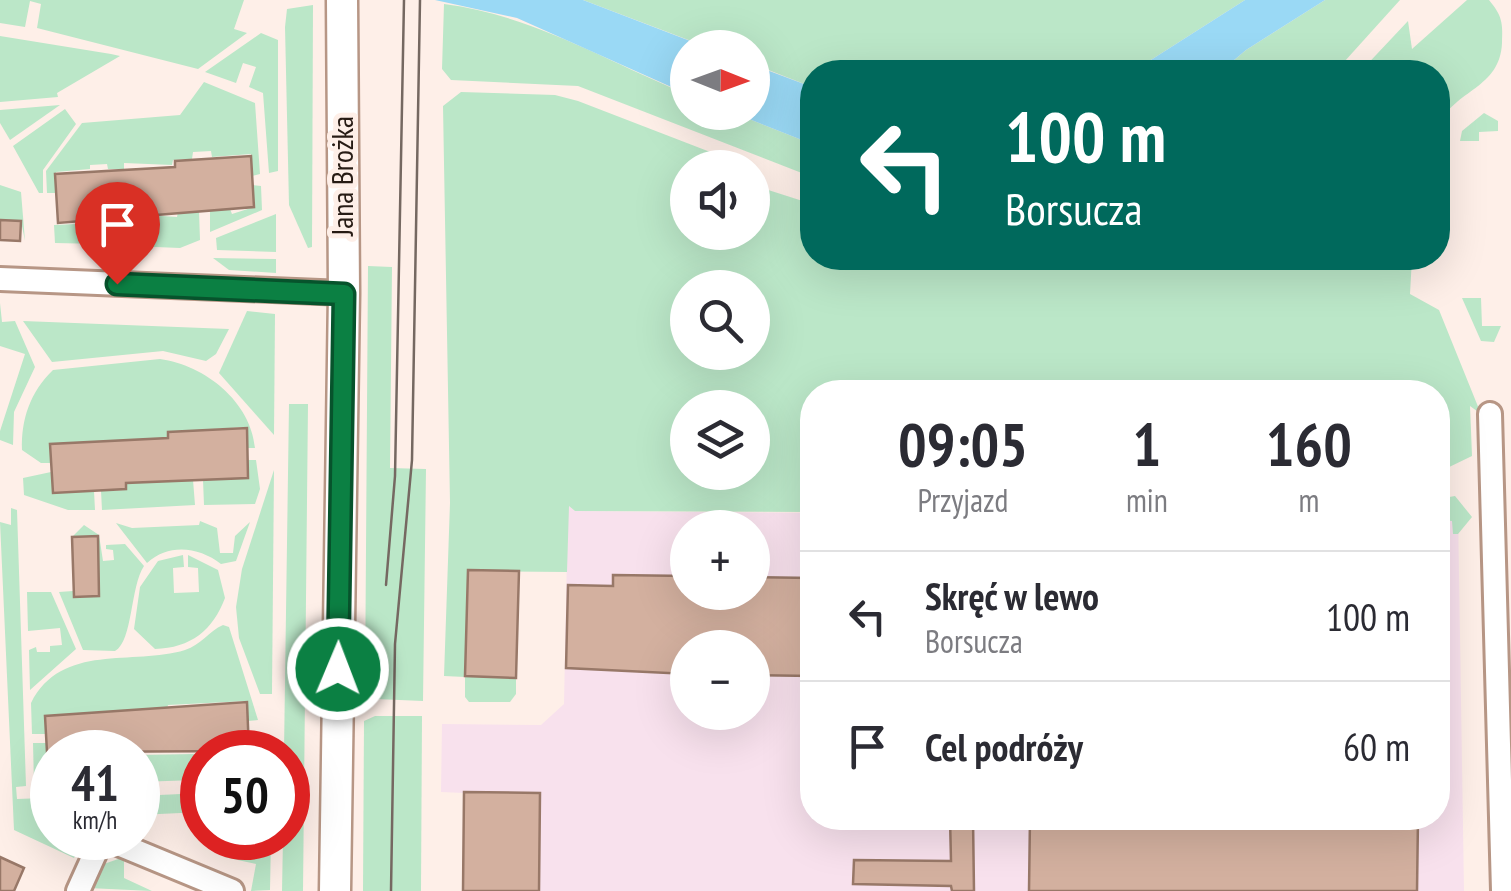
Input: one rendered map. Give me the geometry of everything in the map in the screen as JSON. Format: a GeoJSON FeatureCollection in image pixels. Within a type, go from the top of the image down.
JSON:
{"type":"FeatureCollection","features":[{"type":"Feature","properties":{"kind":"main road","name":"Jana Brożka"},"geometry":{"type":"LineString","coordinates":[[335,891],[344,294],[342,0]]}},
{"type":"Feature","properties":{"kind":"street"},"geometry":{"type":"LineString","coordinates":[[0,278],[344,294]]}},
{"type":"Feature","properties":{"kind":"street"},"geometry":{"type":"LineString","coordinates":[[1490,414],[1502,891]]}},
{"type":"Feature","properties":{"kind":"street"},"geometry":{"type":"LineString","coordinates":[[78,891],[93,860]]}},
{"type":"Feature","properties":{"kind":"street"},"geometry":{"type":"LineString","coordinates":[[157,860],[232,891]]}},
{"type":"Feature","properties":{"kind":"shaded area"},"geometry":{"type":"Polygon","coordinates":[[[568,505],[575,511],[670,512],[670,610],[770,610],[770,513],[800,513],[800,830],[1450,830],[1450,509],[1458,509],[1464,891],[463,891],[464,793],[441,792],[442,724],[541,725],[564,704],[568,505]]]}},
{"type":"Feature","properties":{"kind":"green space"},"geometry":{"type":"Polygon","coordinates":[[[0,0],[244,0],[234,29],[247,33],[198,69],[37,28],[41,4],[30,1],[25,27],[0,23],[0,0]]]}},
{"type":"Feature","properties":{"kind":"green space"},"geometry":{"type":"Polygon","coordinates":[[[583,0],[1245,0],[1151,60],[800,60],[800,82],[770,71],[770,30],[670,33],[583,0]]]}},
{"type":"Feature","properties":{"kind":"green space"},"geometry":{"type":"Polygon","coordinates":[[[1325,0],[1400,0],[1346,60],[1234,60],[1325,0]]]}},
{"type":"Feature","properties":{"kind":"green space"},"geometry":{"type":"Polygon","coordinates":[[[1467,0],[1489,0],[1501,20],[1502,43],[1494,70],[1450,110],[1450,60],[1371,60],[1408,21],[1412,49],[1467,0]]]}},
{"type":"Feature","properties":{"kind":"green space"},"geometry":{"type":"Polygon","coordinates":[[[444,4],[508,18],[670,86],[670,122],[578,86],[451,80],[442,69],[444,4]]]}},
{"type":"Feature","properties":{"kind":"green space"},"geometry":{"type":"Polygon","coordinates":[[[313,5],[312,247],[308,248],[289,205],[285,27],[287,9],[313,5]]]}},
{"type":"Feature","properties":{"kind":"green space"},"geometry":{"type":"Polygon","coordinates":[[[261,33],[278,40],[278,171],[269,173],[263,93],[249,87],[256,67],[243,63],[236,83],[205,72],[261,33]]]}},
{"type":"Feature","properties":{"kind":"green space"},"geometry":{"type":"Polygon","coordinates":[[[0,36],[120,56],[57,93],[58,97],[0,102],[0,36]]]}},
{"type":"Feature","properties":{"kind":"green space"},"geometry":{"type":"Polygon","coordinates":[[[204,82],[255,103],[260,174],[252,176],[251,154],[212,157],[211,151],[193,152],[192,159],[173,160],[172,165],[124,163],[124,169],[108,169],[107,164],[90,165],[90,169],[56,172],[56,193],[47,193],[46,171],[82,123],[180,115],[204,82]]]}},
{"type":"Feature","properties":{"kind":"green space"},"geometry":{"type":"Polygon","coordinates":[[[461,92],[555,95],[705,150],[670,150],[670,250],[770,250],[770,190],[800,200],[800,270],[1411,270],[1410,294],[1439,310],[1481,414],[1470,406],[1472,456],[1450,467],[1450,380],[800,380],[800,512],[575,511],[569,506],[567,572],[468,571],[465,676],[516,678],[516,694],[510,702],[469,702],[465,697],[465,677],[444,676],[450,503],[443,106],[461,92]]]}},
{"type":"Feature","properties":{"kind":"green space"},"geometry":{"type":"Polygon","coordinates":[[[60,105],[10,140],[0,123],[0,110],[60,105]]]}},
{"type":"Feature","properties":{"kind":"green space"},"geometry":{"type":"Polygon","coordinates":[[[65,109],[76,124],[43,170],[43,193],[39,193],[13,146],[65,109]]]}},
{"type":"Feature","properties":{"kind":"green space"},"geometry":{"type":"Polygon","coordinates":[[[1484,113],[1498,121],[1498,131],[1479,132],[1479,141],[1460,141],[1462,131],[1484,113]]]}},
{"type":"Feature","properties":{"kind":"green space"},"geometry":{"type":"Polygon","coordinates":[[[770,127],[800,139],[800,172],[770,161],[770,150],[743,150],[691,130],[770,127]]]}},
{"type":"Feature","properties":{"kind":"green space"},"geometry":{"type":"Polygon","coordinates":[[[0,185],[21,192],[25,241],[21,221],[0,219],[0,185]]]}},
{"type":"Feature","properties":{"kind":"green space"},"geometry":{"type":"Polygon","coordinates":[[[253,185],[261,186],[262,210],[210,232],[210,210],[230,209],[232,214],[254,207],[253,185]]]}},
{"type":"Feature","properties":{"kind":"green space"},"geometry":{"type":"Polygon","coordinates":[[[199,211],[200,240],[180,248],[107,245],[106,222],[131,221],[132,214],[177,217],[178,212],[199,211]]]}},
{"type":"Feature","properties":{"kind":"green space"},"geometry":{"type":"Polygon","coordinates":[[[276,214],[276,252],[217,250],[216,238],[276,214]]]}},
{"type":"Feature","properties":{"kind":"green space"},"geometry":{"type":"Polygon","coordinates":[[[98,223],[100,244],[55,243],[54,225],[98,223]]]}},
{"type":"Feature","properties":{"kind":"green space"},"geometry":{"type":"Polygon","coordinates":[[[213,258],[276,259],[276,273],[229,270],[213,258]]]}},
{"type":"Feature","properties":{"kind":"green space"},"geometry":{"type":"Polygon","coordinates":[[[368,266],[392,267],[390,468],[426,469],[423,701],[376,699],[365,691],[368,266]]]}},
{"type":"Feature","properties":{"kind":"green space"},"geometry":{"type":"Polygon","coordinates":[[[1462,298],[1481,298],[1482,326],[1501,326],[1494,342],[1481,341],[1462,298]]]}},
{"type":"Feature","properties":{"kind":"green space"},"geometry":{"type":"Polygon","coordinates":[[[0,303],[2,322],[15,321],[35,367],[14,412],[13,445],[0,440],[0,431],[25,354],[0,346],[0,303]]]}},
{"type":"Feature","properties":{"kind":"green space"},"geometry":{"type":"Polygon","coordinates":[[[247,311],[275,314],[274,435],[219,373],[247,311]]]}},
{"type":"Feature","properties":{"kind":"green space"},"geometry":{"type":"Polygon","coordinates":[[[23,321],[229,329],[216,354],[206,361],[163,351],[52,362],[23,321]]]}},
{"type":"Feature","properties":{"kind":"green space"},"geometry":{"type":"Polygon","coordinates":[[[160,359],[193,369],[223,388],[245,416],[255,448],[247,448],[246,427],[168,432],[168,438],[51,444],[51,463],[41,463],[22,450],[28,407],[53,370],[160,359]]]}},
{"type":"Feature","properties":{"kind":"green space"},"geometry":{"type":"Polygon","coordinates":[[[289,404],[308,404],[305,730],[284,730],[289,404]]]}},
{"type":"Feature","properties":{"kind":"green space"},"geometry":{"type":"Polygon","coordinates":[[[248,460],[256,460],[260,489],[255,504],[204,505],[203,480],[248,478],[248,460]]]}},
{"type":"Feature","properties":{"kind":"green space"},"geometry":{"type":"Polygon","coordinates":[[[274,470],[272,694],[260,694],[239,638],[236,607],[242,569],[274,470]]]}},
{"type":"Feature","properties":{"kind":"green space"},"geometry":{"type":"Polygon","coordinates":[[[51,472],[53,493],[94,491],[95,510],[68,510],[24,495],[23,478],[51,472]]]}},
{"type":"Feature","properties":{"kind":"green space"},"geometry":{"type":"Polygon","coordinates":[[[193,480],[195,505],[102,510],[101,491],[126,490],[126,483],[193,480]]]}},
{"type":"Feature","properties":{"kind":"green space"},"geometry":{"type":"Polygon","coordinates":[[[1455,496],[1472,517],[1458,534],[1453,534],[1450,521],[1450,497],[1455,496]]]}},
{"type":"Feature","properties":{"kind":"green space"},"geometry":{"type":"Polygon","coordinates":[[[11,508],[17,510],[26,786],[16,787],[17,799],[30,799],[30,837],[14,830],[0,522],[11,525],[11,508]]]}},
{"type":"Feature","properties":{"kind":"green space"},"geometry":{"type":"Polygon","coordinates":[[[200,521],[217,528],[220,553],[233,553],[235,536],[250,522],[236,561],[221,564],[194,551],[174,550],[147,563],[116,523],[132,528],[199,525],[200,521]]]}},
{"type":"Feature","properties":{"kind":"green space"},"geometry":{"type":"Polygon","coordinates":[[[84,525],[99,535],[103,561],[114,560],[113,550],[106,549],[106,545],[125,544],[144,566],[125,636],[115,651],[83,650],[59,592],[73,591],[74,597],[99,596],[97,537],[72,537],[84,525]]]}},
{"type":"Feature","properties":{"kind":"green space"},"geometry":{"type":"Polygon","coordinates":[[[183,555],[184,567],[173,568],[174,593],[199,592],[198,568],[188,567],[188,555],[218,570],[225,598],[214,619],[199,635],[179,645],[155,649],[134,629],[140,587],[158,561],[183,555]]]}},
{"type":"Feature","properties":{"kind":"green space"},"geometry":{"type":"Polygon","coordinates":[[[27,592],[51,592],[76,649],[30,690],[29,650],[36,647],[37,652],[50,652],[50,646],[62,645],[60,628],[28,631],[27,592]]]}},
{"type":"Feature","properties":{"kind":"green space"},"geometry":{"type":"Polygon","coordinates":[[[223,625],[229,627],[258,720],[248,721],[247,701],[46,716],[46,730],[32,730],[31,703],[44,684],[61,671],[100,660],[185,650],[223,625]]]}},
{"type":"Feature","properties":{"kind":"green space"},"geometry":{"type":"Polygon","coordinates":[[[375,716],[422,716],[421,891],[363,891],[364,721],[375,716]]]}},
{"type":"Feature","properties":{"kind":"green space"},"geometry":{"type":"Polygon","coordinates":[[[180,754],[180,781],[160,781],[160,755],[180,754]]]}},
{"type":"Feature","properties":{"kind":"green space"},"geometry":{"type":"Polygon","coordinates":[[[180,794],[180,813],[160,814],[160,795],[180,794]]]}},
{"type":"Feature","properties":{"kind":"green space"},"geometry":{"type":"Polygon","coordinates":[[[124,860],[124,878],[152,891],[88,888],[101,865],[124,860]]]}},
{"type":"Feature","properties":{"kind":"green space"},"geometry":{"type":"Polygon","coordinates":[[[238,860],[271,860],[270,890],[251,891],[256,864],[238,860]]]}},
{"type":"Feature","properties":{"kind":"green space"},"geometry":{"type":"Polygon","coordinates":[[[283,860],[303,860],[303,891],[282,891],[283,860]]]}},
{"type":"Feature","properties":{"kind":"water"},"geometry":{"type":"Polygon","coordinates":[[[435,0],[583,0],[670,33],[670,86],[517,18],[435,0]]]}},
{"type":"Feature","properties":{"kind":"water"},"geometry":{"type":"Polygon","coordinates":[[[1245,0],[1325,0],[1234,60],[1151,60],[1245,0]]]}},
{"type":"Feature","properties":{"kind":"water"},"geometry":{"type":"Polygon","coordinates":[[[770,71],[800,83],[800,139],[770,127],[770,71]]]}},
{"type":"Feature","properties":{"kind":"building"},"geometry":{"type":"Polygon","coordinates":[[[251,156],[254,207],[58,223],[55,174],[175,167],[175,161],[251,156]]]}},
{"type":"Feature","properties":{"kind":"building"},"geometry":{"type":"Polygon","coordinates":[[[0,220],[21,221],[20,241],[0,240],[0,220]]]}},
{"type":"Feature","properties":{"kind":"building"},"geometry":{"type":"Polygon","coordinates":[[[247,428],[248,478],[126,483],[126,489],[53,493],[50,444],[168,438],[168,432],[247,428]]]}},
{"type":"Feature","properties":{"kind":"building"},"geometry":{"type":"Polygon","coordinates":[[[98,536],[99,596],[74,597],[72,537],[98,536]]]}},
{"type":"Feature","properties":{"kind":"building"},"geometry":{"type":"Polygon","coordinates":[[[468,570],[519,571],[516,678],[465,676],[468,570]]]}},
{"type":"Feature","properties":{"kind":"building"},"geometry":{"type":"Polygon","coordinates":[[[613,575],[670,576],[670,610],[770,610],[770,577],[800,578],[800,676],[770,675],[770,630],[670,630],[670,673],[566,668],[568,585],[613,586],[613,575]]]}},
{"type":"Feature","properties":{"kind":"building"},"geometry":{"type":"Polygon","coordinates":[[[247,702],[248,730],[180,730],[180,751],[160,751],[160,730],[46,730],[45,716],[247,702]]]}},
{"type":"Feature","properties":{"kind":"building"},"geometry":{"type":"Polygon","coordinates":[[[464,792],[540,793],[539,891],[463,891],[464,792]]]}},
{"type":"Feature","properties":{"kind":"building"},"geometry":{"type":"Polygon","coordinates":[[[950,830],[973,830],[974,891],[952,891],[951,886],[853,884],[854,860],[951,861],[950,830]]]}},
{"type":"Feature","properties":{"kind":"building"},"geometry":{"type":"Polygon","coordinates":[[[1030,830],[1418,830],[1417,891],[1029,891],[1030,830]]]}},
{"type":"Feature","properties":{"kind":"building"},"geometry":{"type":"Polygon","coordinates":[[[0,857],[24,868],[14,891],[0,891],[0,857]]]}},
{"type":"Feature","properties":{"kind":"tram line"},"geometry":{"type":"LineString","coordinates":[[386,585],[395,476],[404,0]]}},
{"type":"Feature","properties":{"kind":"tram line"},"geometry":{"type":"LineString","coordinates":[[391,891],[395,644],[412,460],[420,0]]}},
{"type":"Feature","properties":{"kind":"route"},"geometry":{"type":"LineString","coordinates":[[117,284],[344,294],[338,669]]}}]}
